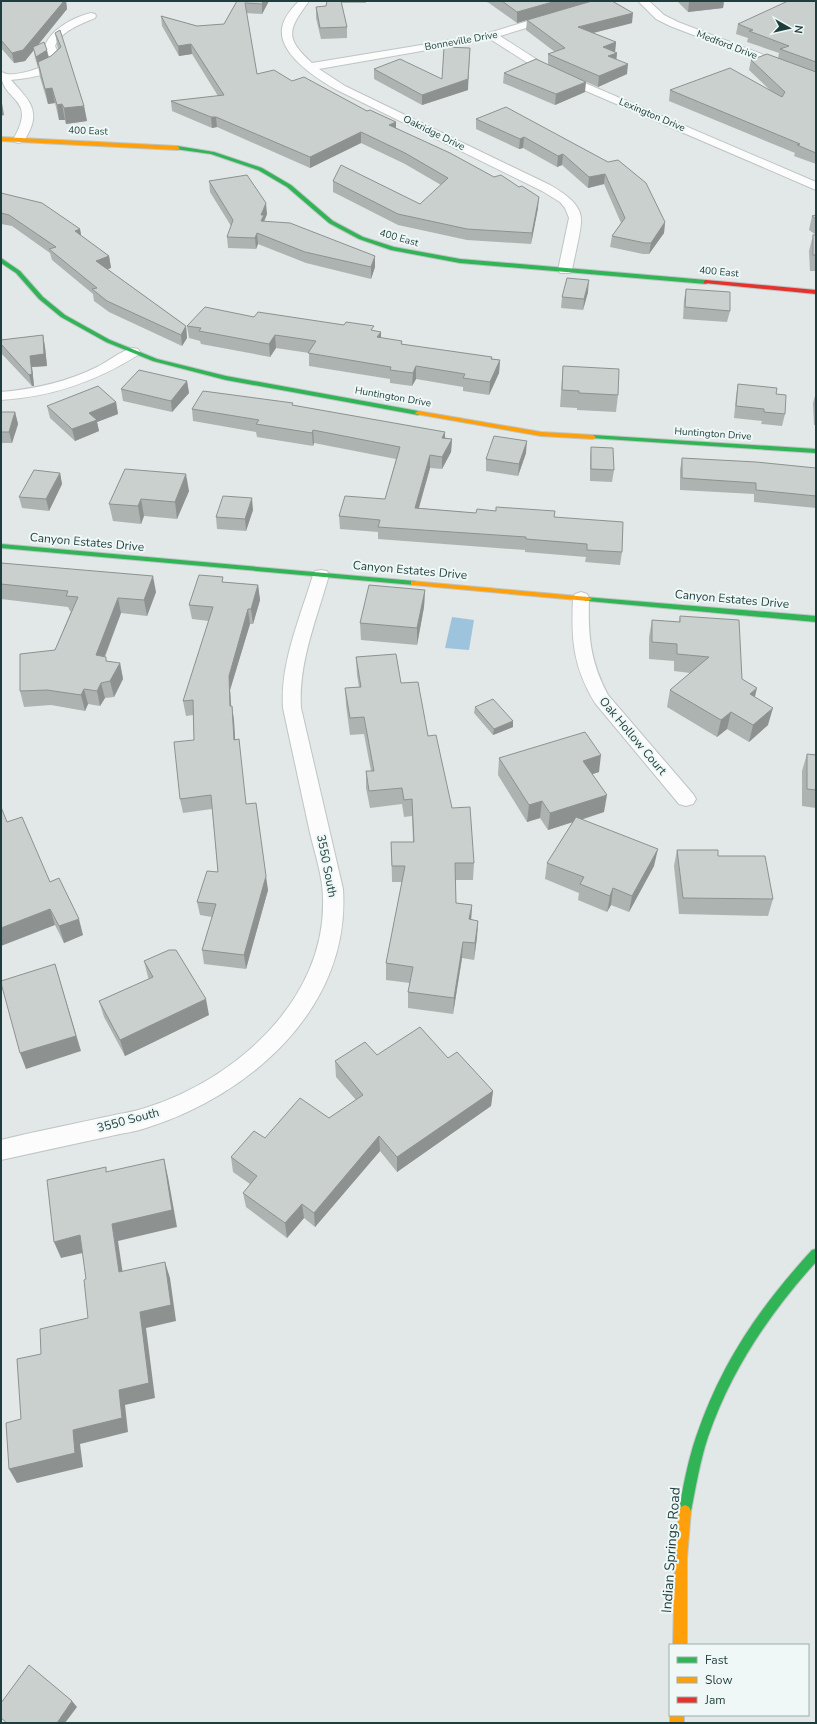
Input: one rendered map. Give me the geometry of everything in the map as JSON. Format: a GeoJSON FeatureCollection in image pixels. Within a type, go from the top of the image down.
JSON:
{"type":"FeatureCollection","features":[{"type":"Feature","properties":{"kind":"street","name":"Oakridge Drive"},"geometry":{"type":"LineString","coordinates":[[304,1],[291,17],[287,33],[291,46],[310,67],[341,88],[560,196],[570,206],[575,218],[565,270]]}},
{"type":"Feature","properties":{"kind":"street","name":"Medford Drive"},"geometry":{"type":"LineString","coordinates":[[643,1],[660,17],[674,24],[816,79]]}},
{"type":"Feature","properties":{"kind":"street","name":"Bonneville Drive"},"geometry":{"type":"LineString","coordinates":[[310,67],[492,36],[564,14]]}},
{"type":"Feature","properties":{"kind":"street"},"geometry":{"type":"LineString","coordinates":[[19,140],[28,119],[28,109],[2,77],[42,70],[53,66],[56,61],[50,46],[53,39],[67,28],[92,16]]}},
{"type":"Feature","properties":{"kind":"street","name":"Lexington Drive"},"geometry":{"type":"LineString","coordinates":[[492,36],[546,70],[816,186]]}},
{"type":"Feature","properties":{"kind":"street","name":"400 East"},"geometry":{"type":"LineString","coordinates":[[1,139],[159,145],[220,155],[247,164],[278,179],[295,190],[331,222],[368,240],[403,251],[435,257],[565,270],[816,292]]}},
{"type":"Feature","properties":{"kind":"street","name":"Huntington Drive"},"geometry":{"type":"LineString","coordinates":[[1,260],[18,272],[41,298],[64,316],[87,330],[133,352],[178,367],[226,378],[520,431],[563,436],[816,451]]}},
{"type":"Feature","properties":{"kind":"street"},"geometry":{"type":"LineString","coordinates":[[1,396],[47,390],[67,385],[102,371],[133,352]]}},
{"type":"Feature","properties":{"kind":"street","name":"Canyon Estates Drive"},"geometry":{"type":"LineString","coordinates":[[1,546],[816,619]]}},
{"type":"Feature","properties":{"kind":"street","name":"3550 South"},"geometry":{"type":"LineString","coordinates":[[1,1150],[146,1118],[196,1096],[229,1077],[253,1059],[274,1040],[307,998],[327,954],[333,924],[333,889],[294,722],[291,693],[295,665],[321,575]]}},
{"type":"Feature","properties":{"kind":"street","name":"Oak Hollow Court"},"geometry":{"type":"LineString","coordinates":[[581,598],[580,646],[583,664],[591,681],[601,699],[686,799]]}},
{"type":"Feature","properties":{"kind":"street","name":"Indian Springs Road"},"geometry":{"type":"LineString","coordinates":[[680,1644],[686,1507],[694,1459],[708,1415],[726,1375],[747,1338],[771,1304],[798,1272],[816,1254]]}},
{"type":"Feature","properties":{"kind":"water"},"geometry":{"type":"Polygon","coordinates":[[[452,617],[474,620],[469,650],[445,648],[452,617]]]}},
{"type":"Feature","properties":{"kind":"building"},"geometry":{"type":"Polygon","coordinates":[[[1,1],[64,1],[23,50],[12,53],[1,40],[1,1]]]}},
{"type":"Feature","properties":{"kind":"building"},"geometry":{"type":"Polygon","coordinates":[[[237,1],[263,1],[262,4],[245,3],[257,74],[274,70],[292,81],[304,77],[367,111],[370,110],[396,122],[389,125],[450,153],[494,177],[501,175],[519,187],[522,186],[539,197],[532,233],[467,229],[398,214],[333,181],[341,165],[420,204],[448,178],[405,153],[361,132],[310,157],[216,117],[211,117],[171,101],[224,95],[191,44],[178,46],[161,16],[197,26],[224,24],[237,1]]]}},
{"type":"Feature","properties":{"kind":"building"},"geometry":{"type":"Polygon","coordinates":[[[327,1],[341,1],[347,27],[320,28],[316,7],[326,6],[327,1]]]}},
{"type":"Feature","properties":{"kind":"building"},"geometry":{"type":"Polygon","coordinates":[[[502,1],[556,1],[517,12],[502,1]]]}},
{"type":"Feature","properties":{"kind":"building"},"geometry":{"type":"Polygon","coordinates":[[[592,1],[612,1],[633,13],[578,27],[616,42],[603,47],[617,53],[608,56],[628,64],[599,76],[548,54],[565,48],[527,20],[592,1]]]}},
{"type":"Feature","properties":{"kind":"building"},"geometry":{"type":"Polygon","coordinates":[[[788,1],[816,1],[816,62],[780,49],[789,46],[749,31],[753,30],[738,24],[788,1]]]}},
{"type":"Feature","properties":{"kind":"building"},"geometry":{"type":"Polygon","coordinates":[[[60,30],[84,106],[64,108],[62,104],[57,105],[52,88],[45,89],[38,62],[51,56],[61,47],[55,33],[60,30]]]}},
{"type":"Feature","properties":{"kind":"building"},"geometry":{"type":"Polygon","coordinates":[[[44,42],[47,50],[36,57],[33,47],[44,42]]]}},
{"type":"Feature","properties":{"kind":"building"},"geometry":{"type":"Polygon","coordinates":[[[444,47],[470,48],[468,79],[422,95],[374,69],[400,59],[442,79],[444,47]]]}},
{"type":"Feature","properties":{"kind":"building"},"geometry":{"type":"Polygon","coordinates":[[[767,54],[816,72],[816,153],[797,145],[800,144],[670,90],[730,68],[782,97],[785,92],[751,60],[767,54]]]}},
{"type":"Feature","properties":{"kind":"building"},"geometry":{"type":"Polygon","coordinates":[[[536,59],[586,82],[556,94],[504,73],[536,59]]]}},
{"type":"Feature","properties":{"kind":"building"},"geometry":{"type":"Polygon","coordinates":[[[506,107],[608,162],[618,160],[646,183],[665,222],[651,243],[612,236],[625,218],[605,174],[589,177],[563,154],[558,156],[524,137],[520,139],[476,119],[506,107]]]}},
{"type":"Feature","properties":{"kind":"building"},"geometry":{"type":"Polygon","coordinates":[[[247,175],[266,203],[261,215],[264,215],[261,221],[290,223],[375,256],[371,267],[305,252],[257,233],[255,238],[227,237],[233,220],[209,181],[247,175]]]}},
{"type":"Feature","properties":{"kind":"building"},"geometry":{"type":"Polygon","coordinates":[[[1,193],[42,203],[80,229],[75,231],[109,256],[96,261],[186,326],[181,335],[107,301],[92,289],[97,288],[49,249],[56,247],[9,215],[1,213],[1,193]]]}},
{"type":"Feature","properties":{"kind":"building"},"geometry":{"type":"Polygon","coordinates":[[[813,235],[816,235],[816,255],[813,255],[813,235]]]}},
{"type":"Feature","properties":{"kind":"building"},"geometry":{"type":"Polygon","coordinates":[[[567,278],[589,280],[584,299],[562,297],[567,278]]]}},
{"type":"Feature","properties":{"kind":"building"},"geometry":{"type":"Polygon","coordinates":[[[686,289],[730,292],[730,311],[685,307],[686,289]]]}},
{"type":"Feature","properties":{"kind":"building"},"geometry":{"type":"Polygon","coordinates":[[[205,307],[254,317],[258,312],[344,325],[346,322],[374,326],[371,330],[381,332],[377,337],[402,341],[401,344],[492,357],[491,359],[500,360],[490,382],[463,378],[465,374],[416,366],[413,373],[390,370],[391,367],[308,353],[316,341],[275,335],[269,344],[199,331],[201,328],[187,326],[205,307]]]}},
{"type":"Feature","properties":{"kind":"building"},"geometry":{"type":"Polygon","coordinates":[[[43,335],[44,354],[30,356],[32,374],[29,375],[1,344],[1,340],[43,335]]]}},
{"type":"Feature","properties":{"kind":"building"},"geometry":{"type":"Polygon","coordinates":[[[563,366],[619,369],[618,395],[579,393],[579,391],[562,390],[563,366]]]}},
{"type":"Feature","properties":{"kind":"building"},"geometry":{"type":"Polygon","coordinates":[[[139,370],[187,381],[171,401],[121,389],[139,370]]]}},
{"type":"Feature","properties":{"kind":"building"},"geometry":{"type":"Polygon","coordinates":[[[738,384],[777,388],[776,394],[786,395],[785,414],[764,412],[764,409],[736,406],[738,384]]]}},
{"type":"Feature","properties":{"kind":"building"},"geometry":{"type":"Polygon","coordinates":[[[98,386],[116,402],[89,413],[97,420],[72,429],[47,406],[98,386]]]}},
{"type":"Feature","properties":{"kind":"building"},"geometry":{"type":"Polygon","coordinates":[[[203,391],[293,403],[292,405],[445,432],[442,438],[452,439],[442,457],[430,455],[415,508],[476,513],[477,509],[496,511],[496,507],[555,511],[554,517],[623,522],[622,552],[587,550],[587,544],[526,539],[526,537],[378,527],[380,520],[339,516],[345,496],[385,499],[400,447],[313,430],[312,433],[256,424],[259,420],[192,409],[203,391]]]}},
{"type":"Feature","properties":{"kind":"building"},"geometry":{"type":"Polygon","coordinates":[[[1,412],[15,412],[9,432],[1,432],[1,412]]]}},
{"type":"Feature","properties":{"kind":"building"},"geometry":{"type":"Polygon","coordinates":[[[494,436],[527,441],[519,464],[486,459],[494,436]]]}},
{"type":"Feature","properties":{"kind":"building"},"geometry":{"type":"Polygon","coordinates":[[[591,447],[613,448],[614,470],[591,469],[591,447]]]}},
{"type":"Feature","properties":{"kind":"building"},"geometry":{"type":"Polygon","coordinates":[[[682,458],[756,462],[816,468],[816,496],[756,490],[756,483],[682,478],[682,458]]]}},
{"type":"Feature","properties":{"kind":"building"},"geometry":{"type":"Polygon","coordinates":[[[125,469],[186,474],[175,502],[141,499],[138,506],[109,504],[125,469]]]}},
{"type":"Feature","properties":{"kind":"building"},"geometry":{"type":"Polygon","coordinates":[[[34,470],[60,473],[46,499],[19,497],[34,470]]]}},
{"type":"Feature","properties":{"kind":"building"},"geometry":{"type":"Polygon","coordinates":[[[223,496],[252,498],[245,519],[216,517],[223,496]]]}},
{"type":"Feature","properties":{"kind":"building"},"geometry":{"type":"Polygon","coordinates":[[[1,563],[153,576],[144,600],[118,598],[96,655],[106,657],[106,661],[120,663],[110,681],[101,683],[97,691],[84,689],[81,695],[47,690],[20,691],[20,654],[55,650],[78,597],[66,596],[68,591],[1,584],[1,563]]]}},
{"type":"Feature","properties":{"kind":"building"},"geometry":{"type":"Polygon","coordinates":[[[199,575],[223,577],[222,582],[258,585],[251,609],[248,609],[229,676],[230,706],[232,706],[234,740],[239,739],[246,804],[256,803],[266,876],[244,955],[202,950],[216,904],[197,902],[207,871],[218,872],[211,795],[180,799],[174,742],[194,740],[193,700],[183,701],[213,607],[189,605],[199,575]]]}},
{"type":"Feature","properties":{"kind":"building"},"geometry":{"type":"Polygon","coordinates":[[[369,585],[425,590],[417,628],[360,623],[369,585]]]}},
{"type":"Feature","properties":{"kind":"building"},"geometry":{"type":"Polygon","coordinates":[[[680,616],[739,620],[742,679],[757,688],[750,694],[773,708],[753,725],[731,712],[721,720],[670,690],[709,657],[677,654],[677,644],[652,642],[652,620],[680,622],[680,616]]]}},
{"type":"Feature","properties":{"kind":"building"},"geometry":{"type":"Polygon","coordinates":[[[396,654],[401,683],[418,682],[428,736],[436,735],[452,808],[470,807],[474,863],[455,863],[456,903],[472,905],[469,919],[478,921],[475,943],[463,942],[454,998],[408,992],[413,967],[386,963],[405,866],[392,866],[391,842],[414,842],[412,799],[404,800],[402,788],[369,791],[366,771],[374,771],[364,717],[350,718],[345,688],[361,687],[356,657],[396,654]]]}},
{"type":"Feature","properties":{"kind":"building"},"geometry":{"type":"Polygon","coordinates":[[[493,699],[513,721],[494,729],[475,707],[493,699]]]}},
{"type":"Feature","properties":{"kind":"building"},"geometry":{"type":"Polygon","coordinates":[[[585,732],[601,755],[583,761],[607,795],[550,813],[542,801],[529,805],[499,758],[585,732]]]}},
{"type":"Feature","properties":{"kind":"building"},"geometry":{"type":"Polygon","coordinates":[[[807,754],[816,755],[816,790],[807,789],[807,754]]]}},
{"type":"Feature","properties":{"kind":"building"},"geometry":{"type":"Polygon","coordinates":[[[1,807],[7,822],[22,817],[50,882],[59,878],[79,919],[59,926],[50,909],[1,928],[1,807]]]}},
{"type":"Feature","properties":{"kind":"building"},"geometry":{"type":"Polygon","coordinates":[[[576,817],[658,849],[632,896],[613,888],[610,896],[580,884],[584,877],[547,863],[576,817]]]}},
{"type":"Feature","properties":{"kind":"building"},"geometry":{"type":"Polygon","coordinates":[[[677,850],[718,850],[718,856],[765,856],[773,899],[683,898],[677,850]]]}},
{"type":"Feature","properties":{"kind":"building"},"geometry":{"type":"Polygon","coordinates":[[[169,950],[176,950],[206,999],[120,1040],[99,1001],[153,977],[144,961],[169,950]]]}},
{"type":"Feature","properties":{"kind":"building"},"geometry":{"type":"Polygon","coordinates":[[[55,964],[76,1036],[20,1053],[1,981],[55,964]]]}},
{"type":"Feature","properties":{"kind":"building"},"geometry":{"type":"Polygon","coordinates":[[[420,1027],[448,1058],[457,1052],[493,1091],[397,1157],[379,1136],[314,1213],[302,1204],[285,1223],[243,1193],[257,1176],[231,1157],[254,1131],[265,1138],[300,1098],[329,1118],[363,1095],[335,1061],[365,1042],[377,1055],[420,1027]]]}},
{"type":"Feature","properties":{"kind":"building"},"geometry":{"type":"Polygon","coordinates":[[[164,1159],[172,1210],[112,1224],[119,1272],[165,1262],[171,1305],[140,1312],[149,1383],[119,1390],[122,1418],[73,1430],[75,1453],[9,1469],[6,1423],[21,1419],[17,1359],[41,1354],[40,1329],[88,1318],[84,1280],[86,1279],[80,1235],[54,1242],[47,1180],[106,1167],[106,1172],[164,1159]]]}},
{"type":"Feature","properties":{"kind":"building"},"geometry":{"type":"Polygon","coordinates":[[[29,1665],[72,1701],[57,1723],[7,1723],[1,1718],[1,1703],[29,1665]]]}},
{"type":"Feature","properties":{"kind":"traffic: fast"},"geometry":{"type":"LineString","coordinates":[[177,148],[212,153],[260,169],[289,186],[331,222],[361,238],[393,249],[460,261],[706,282]]}},
{"type":"Feature","properties":{"kind":"traffic: fast"},"geometry":{"type":"LineString","coordinates":[[1,260],[18,272],[41,298],[63,316],[108,341],[155,360],[226,378],[418,413]]}},
{"type":"Feature","properties":{"kind":"traffic: fast"},"geometry":{"type":"LineString","coordinates":[[593,437],[816,451]]}},
{"type":"Feature","properties":{"kind":"traffic: fast"},"geometry":{"type":"LineString","coordinates":[[1,546],[414,583]]}},
{"type":"Feature","properties":{"kind":"traffic: fast"},"geometry":{"type":"LineString","coordinates":[[588,599],[816,619]]}},
{"type":"Feature","properties":{"kind":"traffic: fast"},"geometry":{"type":"LineString","coordinates":[[685,1511],[701,1438],[714,1404],[729,1372],[747,1341],[768,1311],[816,1254]]}},
{"type":"Feature","properties":{"kind":"traffic: slow"},"geometry":{"type":"LineString","coordinates":[[1,139],[177,148]]}},
{"type":"Feature","properties":{"kind":"traffic: slow"},"geometry":{"type":"LineString","coordinates":[[418,413],[541,434],[593,437]]}},
{"type":"Feature","properties":{"kind":"traffic: slow"},"geometry":{"type":"LineString","coordinates":[[414,583],[588,599]]}},
{"type":"Feature","properties":{"kind":"traffic: slow"},"geometry":{"type":"LineString","coordinates":[[680,1644],[681,1558],[685,1511]]}},
{"type":"Feature","properties":{"kind":"traffic: slow"},"geometry":{"type":"LineString","coordinates":[[677,1716],[677,1723]]}},
{"type":"Feature","properties":{"kind":"traffic: jam"},"geometry":{"type":"LineString","coordinates":[[706,282],[816,292]]}}]}
